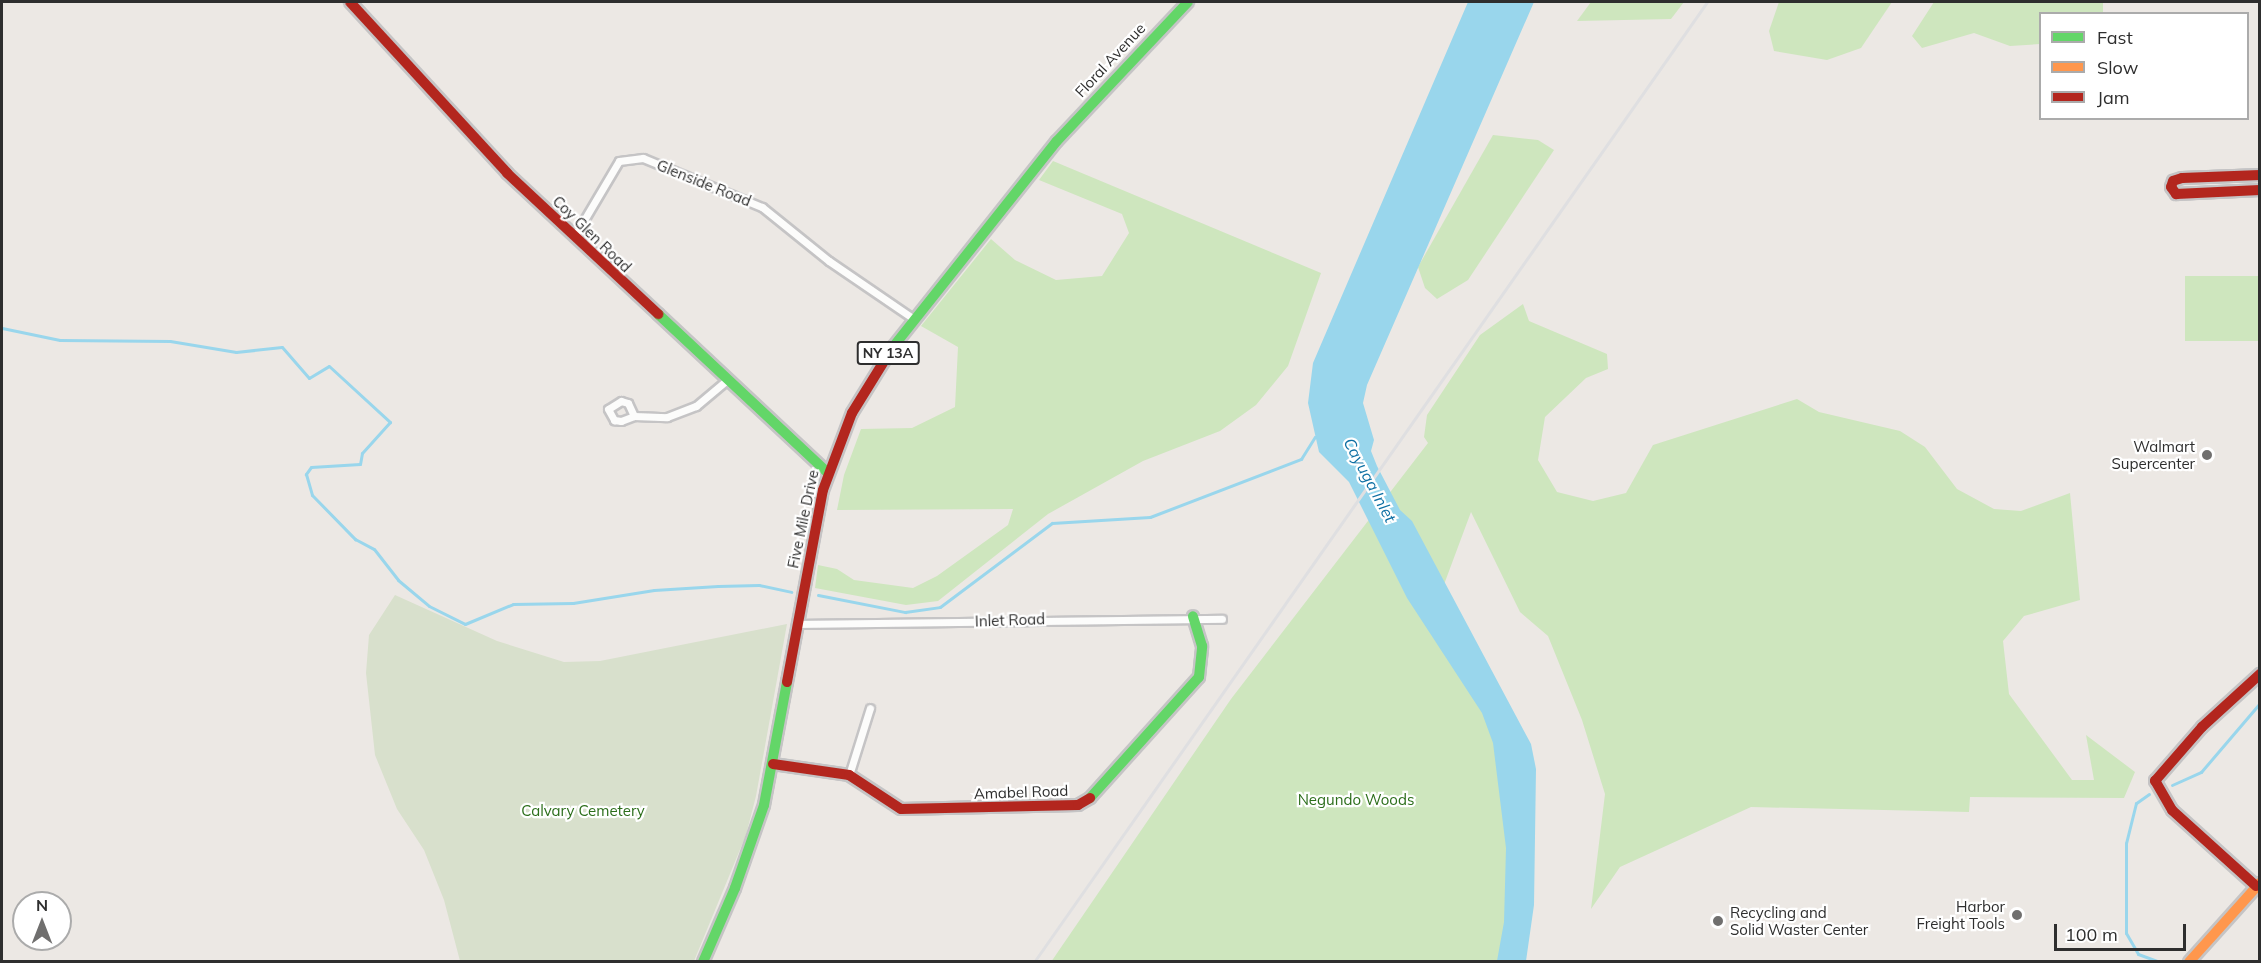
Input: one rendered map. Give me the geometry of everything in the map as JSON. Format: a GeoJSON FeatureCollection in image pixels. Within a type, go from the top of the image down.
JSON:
{"type":"FeatureCollection","features":[{"type":"Feature","properties":{"kind":"main road","name":"Coy Glen Road"},"geometry":{"type":"LineString","coordinates":[[350,2],[445,108],[574,237],[828,473]]}},
{"type":"Feature","properties":{"kind":"main road","name":"Floral Avenue"},"geometry":{"type":"LineString","coordinates":[[1057,141],[1188,2]]}},
{"type":"Feature","properties":{"kind":"main road","name":"Five Mile Drive"},"geometry":{"type":"LineString","coordinates":[[703,962],[758,826],[773,765],[828,473],[871,378],[914,319],[1057,141]]}},
{"type":"Feature","properties":{"kind":"main road"},"geometry":{"type":"LineString","coordinates":[[2259,175],[2182,178],[2174,181],[2171,188],[2176,194],[2259,190]]}},
{"type":"Feature","properties":{"kind":"main road","name":"Amabel Road"},"geometry":{"type":"LineString","coordinates":[[773,765],[849,775],[901,809],[1078,805],[1091,797],[1199,677],[1203,646],[1193,616]]}},
{"type":"Feature","properties":{"kind":"main road"},"geometry":{"type":"LineString","coordinates":[[2189,962],[2258,884],[2172,810],[2155,781],[2202,727],[2259,674]]}},
{"type":"Feature","properties":{"kind":"street","name":"Glenside Road"},"geometry":{"type":"LineString","coordinates":[[574,237],[619,161],[643,158],[762,207],[829,261],[914,319]]}},
{"type":"Feature","properties":{"kind":"street"},"geometry":{"type":"LineString","coordinates":[[634,416],[680,413],[727,380]]}},
{"type":"Feature","properties":{"kind":"street","name":"Inlet Road"},"geometry":{"type":"LineString","coordinates":[[798,624],[1193,616],[1222,619]]}},
{"type":"Feature","properties":{"kind":"street"},"geometry":{"type":"LineString","coordinates":[[849,775],[870,708]]}},
{"type":"Feature","properties":{"kind":"green space"},"geometry":{"type":"Polygon","coordinates":[[[1591,2],[1684,2],[1671,19],[1577,21],[1591,2]]]}},
{"type":"Feature","properties":{"kind":"green space"},"geometry":{"type":"Polygon","coordinates":[[[1779,2],[1892,2],[1861,48],[1827,60],[1774,51],[1769,31],[1779,2]]]}},
{"type":"Feature","properties":{"kind":"green space"},"geometry":{"type":"Polygon","coordinates":[[[1934,2],[2103,2],[2103,12],[2039,12],[2039,44],[2010,46],[1974,33],[1922,48],[1912,36],[1934,2]]]}},
{"type":"Feature","properties":{"kind":"green space"},"geometry":{"type":"Polygon","coordinates":[[[1493,135],[1538,140],[1554,150],[1468,280],[1437,299],[1425,288],[1418,267],[1493,135]]]}},
{"type":"Feature","properties":{"kind":"green space"},"geometry":{"type":"Polygon","coordinates":[[[1053,161],[1321,273],[1288,366],[1256,405],[1220,431],[1143,461],[1048,514],[938,601],[906,605],[815,588],[818,565],[837,569],[854,580],[913,588],[937,576],[1008,525],[1013,509],[837,510],[844,475],[861,429],[912,428],[955,407],[958,347],[921,326],[991,239],[1015,260],[1056,280],[1102,276],[1129,233],[1122,214],[1039,180],[1053,161]]]}},
{"type":"Feature","properties":{"kind":"green space"},"geometry":{"type":"Polygon","coordinates":[[[2185,276],[2259,276],[2259,341],[2185,341],[2185,276]]]}},
{"type":"Feature","properties":{"kind":"green space","name":"Negundo Woods"},"geometry":{"type":"Polygon","coordinates":[[[1523,304],[1529,321],[1607,354],[1608,369],[1586,378],[1545,417],[1538,460],[1557,492],[1593,501],[1626,493],[1653,445],[1797,399],[1819,412],[1900,431],[1925,447],[1957,489],[1994,509],[2021,511],[2070,493],[2080,600],[2024,616],[2003,641],[2009,694],[2072,780],[2094,780],[2086,735],[2135,772],[2124,798],[1970,797],[1969,812],[1751,807],[1620,867],[1591,909],[1605,794],[1582,720],[1548,636],[1520,612],[1471,512],[1436,606],[1513,742],[1511,961],[1051,962],[1231,699],[1428,443],[1424,437],[1427,415],[1480,335],[1523,304]]]}},
{"type":"Feature","properties":{"kind":"green space","name":"Calvary Cemetery"},"geometry":{"type":"Polygon","coordinates":[[[395,595],[497,641],[564,662],[600,661],[787,624],[756,796],[746,835],[694,961],[460,961],[444,900],[424,850],[397,809],[375,755],[366,673],[369,635],[395,595]]]}},
{"type":"Feature","properties":{"kind":"water","name":"Cayuga Inlet"},"geometry":{"type":"Polygon","coordinates":[[[1468,2],[1534,2],[1367,385],[1363,403],[1374,440],[1371,451],[1377,466],[1400,510],[1412,521],[1531,744],[1536,769],[1534,905],[1526,961],[1497,961],[1504,922],[1506,848],[1493,743],[1482,713],[1407,598],[1349,482],[1319,452],[1308,403],[1313,363],[1468,2]]]}},
{"type":"Feature","properties":{"kind":"waterway"},"geometry":{"type":"LineString","coordinates":[[2,328],[60,340],[170,341],[236,352],[282,347],[309,378],[329,366],[390,422],[362,453],[360,464],[311,467],[306,474],[312,495],[355,539],[374,549],[398,580],[429,606],[465,624],[513,604],[573,603],[654,590],[759,585],[791,592]]}},
{"type":"Feature","properties":{"kind":"waterway"},"geometry":{"type":"LineString","coordinates":[[818,595],[905,612],[940,607],[1052,523],[1150,517],[1301,459],[1315,437]]}},
{"type":"Feature","properties":{"kind":"waterway"},"geometry":{"type":"LineString","coordinates":[[2172,785],[2201,772],[2260,703]]}},
{"type":"Feature","properties":{"kind":"waterway"},"geometry":{"type":"LineString","coordinates":[[2149,794],[2136,803],[2126,843],[2126,933],[2138,954],[2160,962]]}},
{"type":"Feature","properties":{"kind":"railway"},"geometry":{"type":"LineString","coordinates":[[1034,962],[1707,2]]}},
{"type":"Feature","properties":{"kind":"traffic: fast"},"geometry":{"type":"LineString","coordinates":[[893,347],[1057,141],[1188,2]]}},
{"type":"Feature","properties":{"kind":"traffic: fast"},"geometry":{"type":"LineString","coordinates":[[658,314],[828,473]]}},
{"type":"Feature","properties":{"kind":"traffic: fast"},"geometry":{"type":"LineString","coordinates":[[1090,798],[1199,677],[1202,646],[1193,616]]}},
{"type":"Feature","properties":{"kind":"traffic: fast"},"geometry":{"type":"LineString","coordinates":[[703,962],[735,888],[764,805],[787,682]]}},
{"type":"Feature","properties":{"kind":"traffic: slow"},"geometry":{"type":"LineString","coordinates":[[2189,962],[2260,883]]}},
{"type":"Feature","properties":{"kind":"traffic: jam"},"geometry":{"type":"LineString","coordinates":[[350,2],[507,173],[658,314]]}},
{"type":"Feature","properties":{"kind":"traffic: jam"},"geometry":{"type":"LineString","coordinates":[[2260,175],[2182,178],[2173,181],[2171,187],[2176,194],[2260,190]]}},
{"type":"Feature","properties":{"kind":"traffic: jam"},"geometry":{"type":"LineString","coordinates":[[787,682],[823,490],[852,413],[893,347]]}},
{"type":"Feature","properties":{"kind":"traffic: jam"},"geometry":{"type":"LineString","coordinates":[[2256,886],[2172,810],[2155,781],[2202,727],[2260,674]]}},
{"type":"Feature","properties":{"kind":"traffic: jam"},"geometry":{"type":"LineString","coordinates":[[773,764],[849,775],[901,809],[1078,805],[1090,798]]}},
{"type":"Feature","properties":{"kind":"place","name":"Walmart Supercenter"},"geometry":{"type":"Point","coordinates":[2207,455]}},
{"type":"Feature","properties":{"kind":"place","name":"Harbor Freight Tools"},"geometry":{"type":"Point","coordinates":[2017,915]}},
{"type":"Feature","properties":{"kind":"place","name":"Recycling and Solid Waster Center"},"geometry":{"type":"Point","coordinates":[1718,921]}}]}
